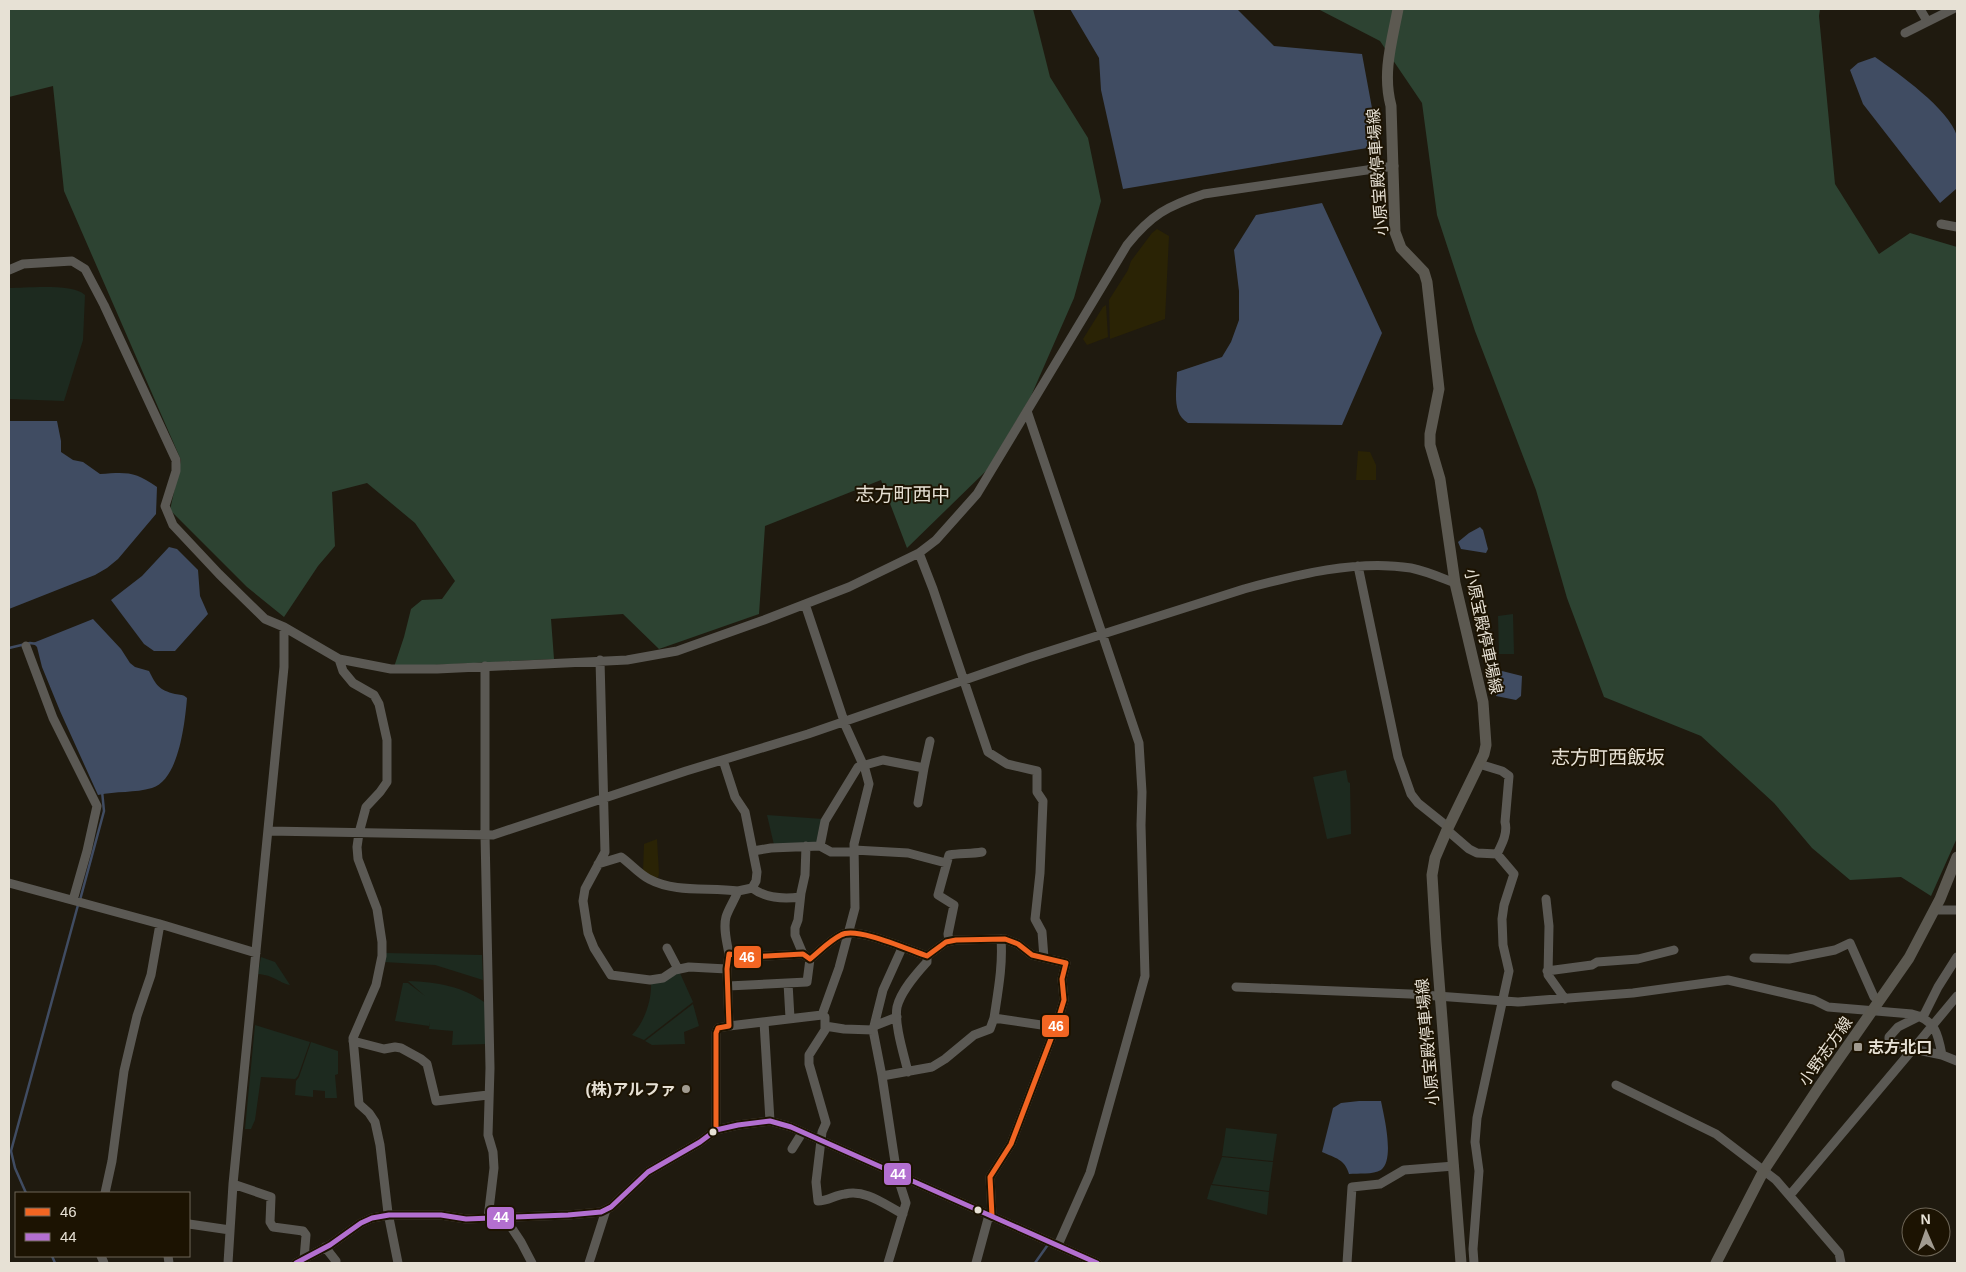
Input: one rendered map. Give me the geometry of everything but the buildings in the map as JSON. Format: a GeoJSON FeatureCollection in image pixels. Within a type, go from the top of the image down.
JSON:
{"type":"FeatureCollection","features":[{"type":"Feature","properties":{"kind":"main road","name":"小原宝殿停車場線"},"geometry":{"type":"LineString","coordinates":[[1398,9],[1387,71],[1394,166],[1395,232],[1401,248],[1424,272],[1427,282],[1439,389],[1430,445],[1440,479],[1455,583],[1483,702],[1486,745],[1479,764],[1447,829],[1435,858],[1432,875],[1462,1263]]}},
{"type":"Feature","properties":{"kind":"main road","name":"小野志方線"},"geometry":{"type":"LineString","coordinates":[[1716,1263],[1764,1170],[1909,958],[1935,910],[1957,857]]}},
{"type":"Feature","properties":{"kind":"street"},"geometry":{"type":"LineString","coordinates":[[1920,9],[1927,22]]}},
{"type":"Feature","properties":{"kind":"street"},"geometry":{"type":"LineString","coordinates":[[1905,33],[1953,9]]}},
{"type":"Feature","properties":{"kind":"street"},"geometry":{"type":"LineString","coordinates":[[9,270],[23,264],[72,261],[85,268],[112,321],[176,460],[176,471],[165,506],[173,525],[265,619],[284,626],[339,659],[391,669],[437,669],[627,660],[677,651],[849,587],[919,553],[936,540],[978,494],[1127,245],[1155,215],[1180,202],[1204,194],[1394,166]]}},
{"type":"Feature","properties":{"kind":"street"},"geometry":{"type":"LineString","coordinates":[[1941,224],[1957,227]]}},
{"type":"Feature","properties":{"kind":"street"},"geometry":{"type":"LineString","coordinates":[[1027,411],[1139,743],[1142,792],[1141,824],[1146,976],[1090,1173],[1058,1245]]}},
{"type":"Feature","properties":{"kind":"street"},"geometry":{"type":"LineString","coordinates":[[919,553],[988,752],[1007,764],[1037,771],[1037,792],[1043,801],[1040,873],[1035,919],[1042,932],[1044,958]]}},
{"type":"Feature","properties":{"kind":"street"},"geometry":{"type":"LineString","coordinates":[[1358,566],[1398,756],[1411,794],[1418,803],[1469,849],[1477,853],[1497,854],[1514,874],[1504,905],[1503,945],[1509,971],[1477,1118],[1475,1142],[1479,1171],[1473,1249],[1474,1263]]}},
{"type":"Feature","properties":{"kind":"street"},"geometry":{"type":"LineString","coordinates":[[268,831],[485,835],[509,830],[808,734],[1235,591],[1275,581],[1358,566],[1414,569],[1455,583]]}},
{"type":"Feature","properties":{"kind":"street"},"geometry":{"type":"LineString","coordinates":[[805,604],[844,721],[869,784],[854,851],[855,908],[839,968],[822,1015]]}},
{"type":"Feature","properties":{"kind":"street"},"geometry":{"type":"LineString","coordinates":[[228,1263],[284,667],[284,626]]}},
{"type":"Feature","properties":{"kind":"street"},"geometry":{"type":"LineString","coordinates":[[26,646],[53,718],[97,806],[73,900]]}},
{"type":"Feature","properties":{"kind":"street"},"geometry":{"type":"LineString","coordinates":[[339,659],[343,671],[353,683],[374,695],[379,704],[387,740],[387,782],[366,807],[359,833],[358,859],[377,909],[382,942],[376,985],[352,1038],[358,1104],[369,1113],[375,1122],[398,1263]]}},
{"type":"Feature","properties":{"kind":"street"},"geometry":{"type":"LineString","coordinates":[[600,660],[605,852],[585,889],[583,901],[588,933],[611,975],[650,980],[662,978],[678,969],[689,967],[727,969]]}},
{"type":"Feature","properties":{"kind":"street"},"geometry":{"type":"LineString","coordinates":[[485,666],[485,835],[489,1009],[488,1135],[493,1152],[494,1168],[488,1218]]}},
{"type":"Feature","properties":{"kind":"street"},"geometry":{"type":"LineString","coordinates":[[918,803],[930,741]]}},
{"type":"Feature","properties":{"kind":"street"},"geometry":{"type":"LineString","coordinates":[[723,760],[735,796],[745,812],[757,872],[752,888]]}},
{"type":"Feature","properties":{"kind":"street"},"geometry":{"type":"LineString","coordinates":[[820,846],[826,821],[858,767],[883,760],[924,768]]}},
{"type":"Feature","properties":{"kind":"street"},"geometry":{"type":"LineString","coordinates":[[1479,764],[1502,771],[1510,776],[1506,828],[1497,854]]}},
{"type":"Feature","properties":{"kind":"street"},"geometry":{"type":"LineString","coordinates":[[728,986],[807,982],[806,957],[795,935],[805,875],[804,852],[806,846]]}},
{"type":"Feature","properties":{"kind":"street"},"geometry":{"type":"LineString","coordinates":[[753,851],[820,846],[831,852],[908,852],[946,863]]}},
{"type":"Feature","properties":{"kind":"street"},"geometry":{"type":"LineString","coordinates":[[949,941],[948,934],[954,905],[938,895],[949,854],[982,852]]}},
{"type":"Feature","properties":{"kind":"street"},"geometry":{"type":"LineString","coordinates":[[598,864],[621,857],[639,872],[659,883],[690,888],[738,891],[752,888],[760,894],[791,898],[800,897]]}},
{"type":"Feature","properties":{"kind":"street"},"geometry":{"type":"LineString","coordinates":[[9,883],[160,924],[256,953]]}},
{"type":"Feature","properties":{"kind":"street"},"geometry":{"type":"LineString","coordinates":[[729,1026],[727,969],[729,954],[725,923],[726,914],[732,906],[738,891]]}},
{"type":"Feature","properties":{"kind":"street"},"geometry":{"type":"LineString","coordinates":[[1546,899],[1550,926],[1548,977],[1565,999]]}},
{"type":"Feature","properties":{"kind":"street"},"geometry":{"type":"LineString","coordinates":[[1935,910],[1956,909]]}},
{"type":"Feature","properties":{"kind":"street"},"geometry":{"type":"LineString","coordinates":[[105,1192],[112,1161],[124,1071],[137,1016],[151,975],[160,924]]}},
{"type":"Feature","properties":{"kind":"street"},"geometry":{"type":"LineString","coordinates":[[729,954],[749,957],[806,957],[841,934],[848,932],[880,939],[927,956]]}},
{"type":"Feature","properties":{"kind":"street"},"geometry":{"type":"LineString","coordinates":[[882,1076],[932,1067],[945,1059],[974,1035],[990,1029],[994,1018],[999,973],[1003,962],[1001,938]]}},
{"type":"Feature","properties":{"kind":"street"},"geometry":{"type":"LineString","coordinates":[[927,956],[949,941],[1001,938],[1018,944],[1032,955],[1066,963],[1062,979],[1064,1000],[1055,1027],[1011,1144],[990,1177],[991,1215],[976,1263]]}},
{"type":"Feature","properties":{"kind":"street"},"geometry":{"type":"LineString","coordinates":[[1754,958],[1789,959],[1835,950],[1850,943],[1874,996],[1880,999]]}},
{"type":"Feature","properties":{"kind":"street"},"geometry":{"type":"LineString","coordinates":[[667,948],[678,969]]}},
{"type":"Feature","properties":{"kind":"street"},"geometry":{"type":"LineString","coordinates":[[888,1263],[906,1203],[897,1174],[874,1028],[884,990],[902,948]]}},
{"type":"Feature","properties":{"kind":"street"},"geometry":{"type":"LineString","coordinates":[[1547,971],[1597,962],[1638,959],[1674,950]]}},
{"type":"Feature","properties":{"kind":"street"},"geometry":{"type":"LineString","coordinates":[[908,1072],[897,1017],[898,1005],[900,998],[916,974],[927,962],[927,956]]}},
{"type":"Feature","properties":{"kind":"street"},"geometry":{"type":"LineString","coordinates":[[1957,957],[1922,1016],[1898,1027],[1889,1037],[1890,1041],[1907,1048],[1942,1054],[1957,1062]]}},
{"type":"Feature","properties":{"kind":"street"},"geometry":{"type":"LineString","coordinates":[[1236,987],[1410,994],[1518,1002],[1633,993],[1728,980],[1814,1000],[1828,1007],[1922,1016],[1937,1031],[1942,1054]]}},
{"type":"Feature","properties":{"kind":"street"},"geometry":{"type":"LineString","coordinates":[[788,983],[790,1018]]}},
{"type":"Feature","properties":{"kind":"street"},"geometry":{"type":"LineString","coordinates":[[1790,1195],[1957,996]]}},
{"type":"Feature","properties":{"kind":"street"},"geometry":{"type":"LineString","coordinates":[[716,1130],[716,1033],[718,1028],[822,1015]]}},
{"type":"Feature","properties":{"kind":"street"},"geometry":{"type":"LineString","coordinates":[[822,1015],[825,1017],[825,1030],[809,1055],[809,1064],[826,1123],[822,1132],[816,1182],[818,1201],[844,1194],[860,1193],[870,1196],[903,1214]]}},
{"type":"Feature","properties":{"kind":"street"},"geometry":{"type":"LineString","coordinates":[[825,1026],[844,1030],[874,1028],[897,1017]]}},
{"type":"Feature","properties":{"kind":"street"},"geometry":{"type":"LineString","coordinates":[[994,1018],[1055,1027]]}},
{"type":"Feature","properties":{"kind":"street"},"geometry":{"type":"LineString","coordinates":[[764,1022],[770,1122]]}},
{"type":"Feature","properties":{"kind":"street"},"geometry":{"type":"LineString","coordinates":[[353,1041],[384,1049],[401,1048],[421,1059],[427,1064],[436,1101],[488,1095]]}},
{"type":"Feature","properties":{"kind":"street"},"geometry":{"type":"LineString","coordinates":[[1616,1086],[1716,1134],[1764,1170],[1790,1195],[1839,1253],[1841,1263]]}},
{"type":"Feature","properties":{"kind":"street"},"geometry":{"type":"LineString","coordinates":[[589,1263],[606,1210],[648,1172],[700,1142],[716,1130],[738,1125],[770,1122],[784,1125],[1097,1263]]}},
{"type":"Feature","properties":{"kind":"street"},"geometry":{"type":"LineString","coordinates":[[792,1149],[802,1133]]}},
{"type":"Feature","properties":{"kind":"street"},"geometry":{"type":"LineString","coordinates":[[1347,1263],[1352,1186],[1380,1184],[1404,1170],[1454,1166]]}},
{"type":"Feature","properties":{"kind":"street"},"geometry":{"type":"LineString","coordinates":[[234,1184],[271,1197],[270,1222],[273,1227],[302,1231],[306,1235],[300,1261]]}},
{"type":"Feature","properties":{"kind":"street"},"geometry":{"type":"LineString","coordinates":[[300,1261],[325,1247],[360,1223],[372,1218],[389,1215],[442,1215],[466,1219],[568,1215],[606,1210]]}},
{"type":"Feature","properties":{"kind":"street"},"geometry":{"type":"LineString","coordinates":[[505,1218],[532,1263]]}},
{"type":"Feature","properties":{"kind":"street"},"geometry":{"type":"LineString","coordinates":[[190,1224],[230,1230]]}},
{"type":"Feature","properties":{"kind":"street"},"geometry":{"type":"LineString","coordinates":[[325,1247],[336,1261],[335,1263]]}},
{"type":"Feature","properties":{"kind":"green space"},"geometry":{"type":"Polygon","coordinates":[[[9,9],[1033,9],[1050,77],[1088,138],[1101,201],[1074,298],[1031,396],[987,470],[907,548],[881,480],[765,526],[759,614],[659,649],[623,614],[551,619],[554,659],[394,667],[411,609],[422,600],[442,599],[455,581],[415,523],[367,483],[332,492],[335,546],[318,566],[284,617],[247,587],[170,510],[181,460],[64,191],[53,86],[9,97],[9,9]]]}},
{"type":"Feature","properties":{"kind":"green space"},"geometry":{"type":"Polygon","coordinates":[[[1318,9],[1820,9],[1819,16],[1835,184],[1879,254],[1910,233],[1957,247],[1957,838],[1931,896],[1901,877],[1850,880],[1812,848],[1774,803],[1701,736],[1604,697],[1567,598],[1536,490],[1475,331],[1437,215],[1422,103],[1380,41],[1318,9]]]}},
{"type":"Feature","properties":{"kind":"green space"},"geometry":{"type":"Polygon","coordinates":[[[9,288],[60,288],[79,291],[85,295],[83,340],[64,401],[9,399],[9,288]]]}},
{"type":"Feature","properties":{"kind":"green space"},"geometry":{"type":"Polygon","coordinates":[[[1513,614],[1514,654],[1499,654],[1498,616],[1513,614]]]}},
{"type":"Feature","properties":{"kind":"green space"},"geometry":{"type":"Polygon","coordinates":[[[1346,770],[1348,782],[1350,783],[1351,834],[1327,839],[1313,777],[1346,770]]]}},
{"type":"Feature","properties":{"kind":"green space"},"geometry":{"type":"Polygon","coordinates":[[[767,815],[823,819],[818,845],[774,845],[767,815]]]}},
{"type":"Feature","properties":{"kind":"green space"},"geometry":{"type":"Polygon","coordinates":[[[386,953],[482,955],[483,980],[435,965],[384,962],[386,953]]]}},
{"type":"Feature","properties":{"kind":"green space"},"geometry":{"type":"Polygon","coordinates":[[[261,957],[275,962],[290,985],[258,974],[261,957]]]}},
{"type":"Feature","properties":{"kind":"green space"},"geometry":{"type":"Polygon","coordinates":[[[679,971],[693,1002],[644,1040],[632,1035],[646,1011],[651,983],[679,971]]]}},
{"type":"Feature","properties":{"kind":"green space"},"geometry":{"type":"Polygon","coordinates":[[[408,981],[429,982],[449,986],[469,993],[487,1004],[488,1044],[452,1045],[453,1031],[429,1029],[430,1022],[429,1026],[395,1021],[403,983],[408,983],[425,996],[408,981]]]}},
{"type":"Feature","properties":{"kind":"green space"},"geometry":{"type":"Polygon","coordinates":[[[693,1004],[699,1026],[684,1032],[685,1044],[652,1045],[645,1041],[693,1004]]]}},
{"type":"Feature","properties":{"kind":"green space"},"geometry":{"type":"Polygon","coordinates":[[[255,1025],[310,1042],[298,1076],[295,1079],[261,1077],[255,1120],[251,1129],[245,1129],[255,1025]]]}},
{"type":"Feature","properties":{"kind":"green space"},"geometry":{"type":"Polygon","coordinates":[[[311,1042],[338,1051],[338,1074],[335,1075],[337,1098],[325,1098],[325,1091],[313,1090],[313,1097],[295,1095],[296,1081],[311,1042]]]}},
{"type":"Feature","properties":{"kind":"green space"},"geometry":{"type":"Polygon","coordinates":[[[1226,1128],[1277,1134],[1273,1161],[1222,1156],[1226,1128]]]}},
{"type":"Feature","properties":{"kind":"green space"},"geometry":{"type":"Polygon","coordinates":[[[1222,1157],[1273,1162],[1269,1191],[1212,1184],[1222,1157]]]}},
{"type":"Feature","properties":{"kind":"green space"},"geometry":{"type":"Polygon","coordinates":[[[1211,1185],[1269,1192],[1267,1215],[1207,1199],[1211,1185]]]}},
{"type":"Feature","properties":{"kind":"sand"},"geometry":{"type":"Polygon","coordinates":[[[1157,229],[1169,236],[1165,319],[1110,339],[1109,300],[1128,270],[1131,261],[1157,229]]]}},
{"type":"Feature","properties":{"kind":"sand"},"geometry":{"type":"Polygon","coordinates":[[[1106,305],[1108,337],[1087,345],[1083,339],[1106,305]]]}},
{"type":"Feature","properties":{"kind":"sand"},"geometry":{"type":"Polygon","coordinates":[[[1358,451],[1370,452],[1376,465],[1376,480],[1356,480],[1358,451]]]}},
{"type":"Feature","properties":{"kind":"sand"},"geometry":{"type":"Polygon","coordinates":[[[657,839],[658,878],[651,877],[643,872],[644,844],[657,839]]]}},
{"type":"Feature","properties":{"kind":"water"},"geometry":{"type":"Polygon","coordinates":[[[1070,9],[1237,9],[1274,46],[1362,54],[1379,146],[1123,189],[1101,90],[1099,58],[1070,9]]]}},
{"type":"Feature","properties":{"kind":"water"},"geometry":{"type":"Polygon","coordinates":[[[1875,57],[1934,103],[1952,126],[1957,136],[1956,189],[1940,203],[1863,104],[1850,70],[1858,63],[1875,57]]]}},
{"type":"Feature","properties":{"kind":"water"},"geometry":{"type":"Polygon","coordinates":[[[1322,203],[1382,333],[1342,425],[1188,423],[1183,419],[1177,407],[1177,372],[1222,357],[1231,342],[1239,320],[1239,291],[1234,250],[1256,215],[1322,203]]]}},
{"type":"Feature","properties":{"kind":"water"},"geometry":{"type":"Polygon","coordinates":[[[9,421],[57,421],[61,452],[73,460],[83,462],[100,474],[136,475],[157,487],[156,514],[118,559],[95,575],[9,609],[9,421]]]}},
{"type":"Feature","properties":{"kind":"water"},"geometry":{"type":"Polygon","coordinates":[[[1480,527],[1483,530],[1488,549],[1486,553],[1461,549],[1458,542],[1480,527]]]}},
{"type":"Feature","properties":{"kind":"water"},"geometry":{"type":"Polygon","coordinates":[[[169,547],[177,549],[198,570],[200,596],[208,614],[175,651],[154,651],[144,644],[111,600],[142,576],[169,547]]]}},
{"type":"Feature","properties":{"kind":"water"},"geometry":{"type":"Polygon","coordinates":[[[93,619],[121,649],[130,663],[135,667],[149,671],[162,689],[187,698],[182,735],[174,762],[169,774],[161,783],[152,788],[98,795],[60,711],[42,667],[37,647],[33,643],[93,619]]]}},
{"type":"Feature","properties":{"kind":"water"},"geometry":{"type":"Polygon","coordinates":[[[1502,671],[1522,676],[1521,696],[1516,700],[1496,696],[1495,675],[1502,671]]]}},
{"type":"Feature","properties":{"kind":"water"},"geometry":{"type":"Polygon","coordinates":[[[1381,1101],[1386,1127],[1387,1157],[1385,1165],[1378,1172],[1349,1174],[1342,1162],[1322,1152],[1333,1108],[1341,1103],[1381,1101]]]}},
{"type":"Feature","properties":{"kind":"waterway"},"geometry":{"type":"LineString","coordinates":[[9,648],[30,643],[37,644]]}},
{"type":"Feature","properties":{"kind":"waterway"},"geometry":{"type":"LineString","coordinates":[[80,900],[104,811],[102,791]]}},
{"type":"Feature","properties":{"kind":"waterway"},"geometry":{"type":"LineString","coordinates":[[26,1192],[15,1168],[11,1151],[78,905]]}},
{"type":"Feature","properties":{"kind":"waterway"},"geometry":{"type":"LineString","coordinates":[[1035,1263],[1047,1246]]}},
{"type":"Feature","properties":{"kind":"waterway"},"geometry":{"type":"LineString","coordinates":[[52,1257],[55,1263]]}},
{"type":"Feature","properties":{"kind":"transit line","name":"46"},"geometry":{"type":"LineString","coordinates":[[716,1130],[716,1033],[718,1028],[729,1026],[727,969],[729,954],[749,957],[803,954],[810,959],[832,940],[848,933],[870,936],[927,956],[946,942],[1005,939],[1018,944],[1032,955],[1066,963],[1062,979],[1064,1000],[1057,1023],[1011,1144],[990,1177],[992,1216]]}},
{"type":"Feature","properties":{"kind":"transit line","name":"44"},"geometry":{"type":"LineString","coordinates":[[296,1263],[330,1245],[361,1223],[372,1218],[389,1215],[441,1215],[466,1219],[601,1212],[611,1207],[648,1172],[700,1142],[716,1130],[770,1121],[791,1127],[1097,1263]]}},
{"type":"Feature","properties":{"kind":"place","name":"志方北口"},"geometry":{"type":"Point","coordinates":[1858,1047]}},
{"type":"Feature","properties":{"kind":"place","name":"(株)アルファ"},"geometry":{"type":"Point","coordinates":[686,1089]}},
{"type":"Feature","properties":{"kind":"district","name":"志方町西中"},"geometry":{"type":"Point","coordinates":[903,494]}},
{"type":"Feature","properties":{"kind":"district","name":"志方町西飯坂"},"geometry":{"type":"Point","coordinates":[1608,757]}}]}
